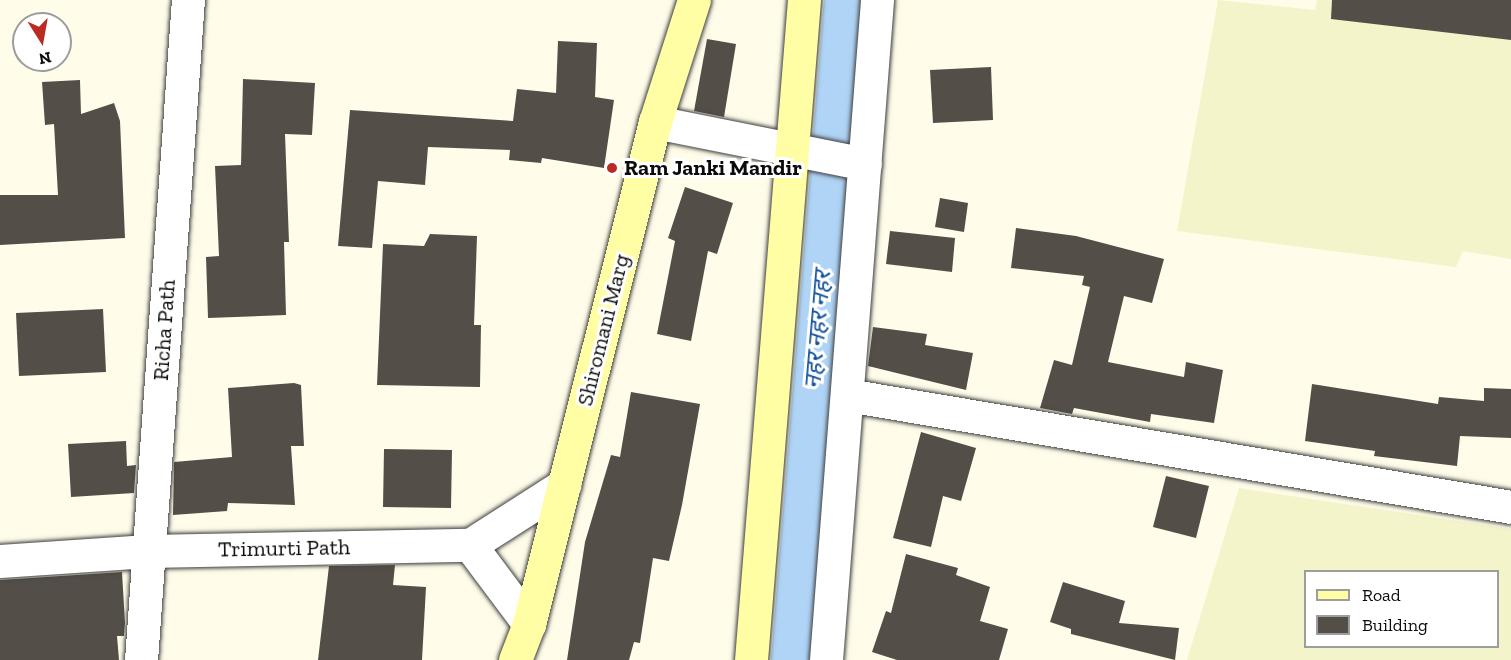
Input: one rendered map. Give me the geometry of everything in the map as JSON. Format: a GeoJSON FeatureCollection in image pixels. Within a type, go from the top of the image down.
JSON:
{"type":"FeatureCollection","features":[{"type":"Feature","properties":{"kind":"street","name":"Richa Path"},"geometry":{"type":"LineString","coordinates":[[141,660],[188,0]]}},
{"type":"Feature","properties":{"kind":"street","name":"Shiromani Marg"},"geometry":{"type":"LineString","coordinates":[[515,660],[529,624],[655,122],[694,0]]}},
{"type":"Feature","properties":{"kind":"street"},"geometry":{"type":"LineString","coordinates":[[751,660],[804,0]]}},
{"type":"Feature","properties":{"kind":"street"},"geometry":{"type":"LineString","coordinates":[[826,660],[878,0]]}},
{"type":"Feature","properties":{"kind":"street"},"geometry":{"type":"LineString","coordinates":[[655,122],[865,164]]}},
{"type":"Feature","properties":{"kind":"street"},"geometry":{"type":"LineString","coordinates":[[847,395],[1511,507]]}},
{"type":"Feature","properties":{"kind":"street"},"geometry":{"type":"LineString","coordinates":[[529,624],[470,544],[564,485]]}},
{"type":"Feature","properties":{"kind":"street","name":"Trimurti Path"},"geometry":{"type":"LineString","coordinates":[[0,561],[148,551],[470,544]]}},
{"type":"Feature","properties":{"kind":"green space"},"geometry":{"type":"Polygon","coordinates":[[[1218,0],[1315,10],[1317,0],[1511,0],[1511,259],[1463,251],[1456,267],[1177,231],[1218,0]]]}},
{"type":"Feature","properties":{"kind":"green space"},"geometry":{"type":"Polygon","coordinates":[[[1239,488],[1511,529],[1511,660],[1187,660],[1239,488]]]}},
{"type":"Feature","properties":{"kind":"building"},"geometry":{"type":"Polygon","coordinates":[[[1332,0],[1511,0],[1511,40],[1331,19],[1332,0]]]}},
{"type":"Feature","properties":{"kind":"building"},"geometry":{"type":"Polygon","coordinates":[[[707,39],[736,44],[724,117],[694,111],[707,39]]]}},
{"type":"Feature","properties":{"kind":"building"},"geometry":{"type":"Polygon","coordinates":[[[558,41],[597,43],[595,97],[614,100],[604,168],[542,158],[541,163],[509,160],[510,150],[428,147],[425,185],[378,181],[372,248],[338,246],[350,110],[513,121],[517,89],[556,93],[558,41]]]}},
{"type":"Feature","properties":{"kind":"building"},"geometry":{"type":"Polygon","coordinates":[[[991,67],[993,120],[933,123],[930,70],[991,67]]]}},
{"type":"Feature","properties":{"kind":"building"},"geometry":{"type":"Polygon","coordinates":[[[243,79],[315,83],[312,135],[285,134],[289,242],[284,242],[286,315],[208,318],[206,257],[219,256],[215,166],[241,165],[243,79]]]}},
{"type":"Feature","properties":{"kind":"building"},"geometry":{"type":"Polygon","coordinates":[[[80,80],[81,114],[114,103],[120,121],[125,238],[0,245],[0,195],[58,195],[54,124],[45,125],[42,82],[80,80]]]}},
{"type":"Feature","properties":{"kind":"building"},"geometry":{"type":"Polygon","coordinates":[[[685,187],[733,203],[717,254],[708,251],[691,341],[657,334],[675,241],[668,238],[685,187]]]}},
{"type":"Feature","properties":{"kind":"building"},"geometry":{"type":"Polygon","coordinates":[[[940,198],[968,203],[964,232],[935,227],[940,198]]]}},
{"type":"Feature","properties":{"kind":"building"},"geometry":{"type":"Polygon","coordinates":[[[1016,228],[1076,236],[1164,259],[1152,303],[1124,296],[1108,362],[1184,377],[1186,362],[1223,370],[1214,423],[1151,414],[1150,422],[1074,408],[1072,414],[1040,408],[1054,360],[1072,365],[1090,287],[1082,285],[1084,276],[1011,268],[1016,228]]]}},
{"type":"Feature","properties":{"kind":"building"},"geometry":{"type":"Polygon","coordinates":[[[890,231],[955,238],[952,272],[886,264],[890,231]]]}},
{"type":"Feature","properties":{"kind":"building"},"geometry":{"type":"Polygon","coordinates":[[[430,234],[477,236],[474,325],[481,325],[480,387],[377,385],[383,244],[424,246],[430,234]]]}},
{"type":"Feature","properties":{"kind":"building"},"geometry":{"type":"Polygon","coordinates":[[[103,309],[106,372],[19,376],[16,313],[103,309]]]}},
{"type":"Feature","properties":{"kind":"building"},"geometry":{"type":"Polygon","coordinates":[[[873,327],[927,334],[925,345],[973,353],[966,390],[868,366],[873,327]]]}},
{"type":"Feature","properties":{"kind":"building"},"geometry":{"type":"Polygon","coordinates":[[[294,383],[301,385],[304,446],[291,446],[295,505],[228,503],[227,511],[173,515],[174,462],[232,457],[228,388],[294,383]]]}},
{"type":"Feature","properties":{"kind":"building"},"geometry":{"type":"Polygon","coordinates":[[[1312,384],[1438,404],[1439,397],[1484,401],[1484,388],[1511,389],[1511,438],[1460,436],[1457,466],[1374,456],[1375,451],[1305,441],[1312,384]]]}},
{"type":"Feature","properties":{"kind":"building"},"geometry":{"type":"Polygon","coordinates":[[[631,392],[700,404],[682,505],[669,561],[653,558],[640,643],[634,642],[629,660],[567,660],[585,542],[611,455],[620,457],[631,392]]]}},
{"type":"Feature","properties":{"kind":"building"},"geometry":{"type":"Polygon","coordinates":[[[921,432],[976,448],[961,501],[943,496],[931,547],[893,538],[921,432]]]}},
{"type":"Feature","properties":{"kind":"building"},"geometry":{"type":"Polygon","coordinates":[[[126,441],[127,466],[136,465],[134,493],[71,497],[68,444],[126,441]]]}},
{"type":"Feature","properties":{"kind":"building"},"geometry":{"type":"Polygon","coordinates":[[[384,449],[452,450],[451,508],[383,507],[384,449]]]}},
{"type":"Feature","properties":{"kind":"building"},"geometry":{"type":"Polygon","coordinates":[[[1166,476],[1209,486],[1196,538],[1153,527],[1166,476]]]}},
{"type":"Feature","properties":{"kind":"building"},"geometry":{"type":"Polygon","coordinates":[[[906,554],[958,568],[956,575],[990,587],[980,621],[1008,629],[999,660],[897,660],[872,652],[886,611],[891,613],[906,554]]]}},
{"type":"Feature","properties":{"kind":"building"},"geometry":{"type":"Polygon","coordinates":[[[395,565],[393,585],[426,587],[422,660],[318,660],[329,566],[395,565]]]}},
{"type":"Feature","properties":{"kind":"building"},"geometry":{"type":"Polygon","coordinates":[[[122,572],[125,623],[124,636],[117,636],[119,660],[0,660],[0,580],[122,572]]]}},
{"type":"Feature","properties":{"kind":"building"},"geometry":{"type":"Polygon","coordinates":[[[1063,582],[1125,601],[1119,623],[1179,628],[1175,660],[1071,634],[1071,629],[1050,622],[1063,582]]]}},
{"type":"Feature","properties":{"kind":"waterway","name":"नहर नहर नहर"},"geometry":{"type":"LineString","coordinates":[[790,660],[843,0]]}},
{"type":"Feature","properties":{"kind":"place","name":"Ram Janki Mandir"},"geometry":{"type":"Point","coordinates":[612,168]}}]}
